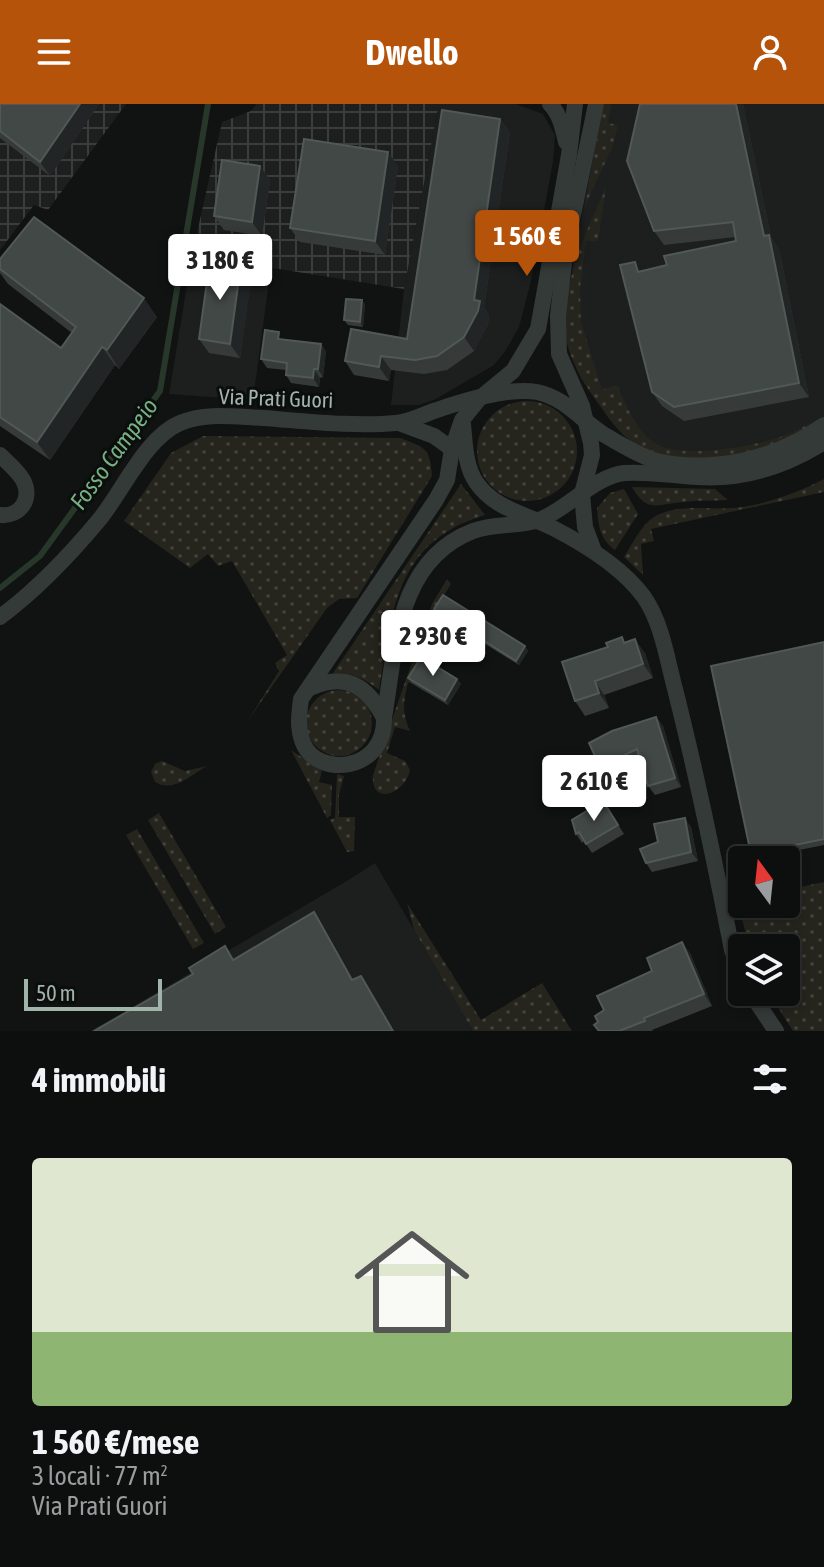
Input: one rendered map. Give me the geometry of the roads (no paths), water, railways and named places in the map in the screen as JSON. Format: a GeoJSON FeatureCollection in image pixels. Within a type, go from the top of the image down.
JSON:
{"type":"FeatureCollection","features":[{"type":"Feature","properties":{"kind":"street"},"geometry":{"type":"LineString","coordinates":[[550,104],[561,124],[569,155]]}},
{"type":"Feature","properties":{"kind":"street"},"geometry":{"type":"LineString","coordinates":[[565,254],[564,225],[579,129],[575,104]]}},
{"type":"Feature","properties":{"kind":"street","name":"Via Prati Guori"},"geometry":{"type":"LineString","coordinates":[[537,521],[474,530],[437,552],[417,577],[404,605],[384,718],[385,733],[379,746],[365,760],[341,765],[320,761],[304,747],[298,728],[301,699],[436,500],[447,480],[452,449],[462,420],[479,399],[513,371],[538,329],[575,104]]}},
{"type":"Feature","properties":{"kind":"street"},"geometry":{"type":"LineString","coordinates":[[594,551],[585,527],[582,494],[592,455],[588,424],[559,354],[558,316],[565,254],[596,104]]}},
{"type":"Feature","properties":{"kind":"street"},"geometry":{"type":"LineString","coordinates":[[479,399],[521,391],[554,397],[572,408],[588,424],[655,460],[711,464],[760,457],[791,445],[824,425]]}},
{"type":"Feature","properties":{"kind":"street","name":"Via Prati Guori"},"geometry":{"type":"LineString","coordinates":[[399,423],[479,399]]}},
{"type":"Feature","properties":{"kind":"street","name":"Via Prati Guori"},"geometry":{"type":"LineString","coordinates":[[0,617],[29,595],[68,556],[101,517],[156,439],[175,425],[193,418],[226,416],[399,423],[434,436],[452,449]]}},
{"type":"Feature","properties":{"kind":"street"},"geometry":{"type":"LineString","coordinates":[[462,420],[468,462],[475,480],[495,501],[594,551],[632,583],[653,611],[692,755],[729,934]]}},
{"type":"Feature","properties":{"kind":"street"},"geometry":{"type":"LineString","coordinates":[[537,521],[609,477],[623,473],[702,478],[737,476],[773,467],[824,442]]}},
{"type":"Feature","properties":{"kind":"street"},"geometry":{"type":"LineString","coordinates":[[0,455],[24,481],[27,492],[24,506],[16,513],[0,515]]}},
{"type":"Feature","properties":{"kind":"street"},"geometry":{"type":"LineString","coordinates":[[310,688],[322,682],[352,683],[375,700],[384,718]]}},
{"type":"Feature","properties":{"kind":"street"},"geometry":{"type":"LineString","coordinates":[[759,1006],[776,1031]]}},
{"type":"Feature","properties":{"kind":"waterway","name":"Fosso Campeio"},"geometry":{"type":"LineString","coordinates":[[0,588],[40,556],[160,391],[208,104]]}}]}
